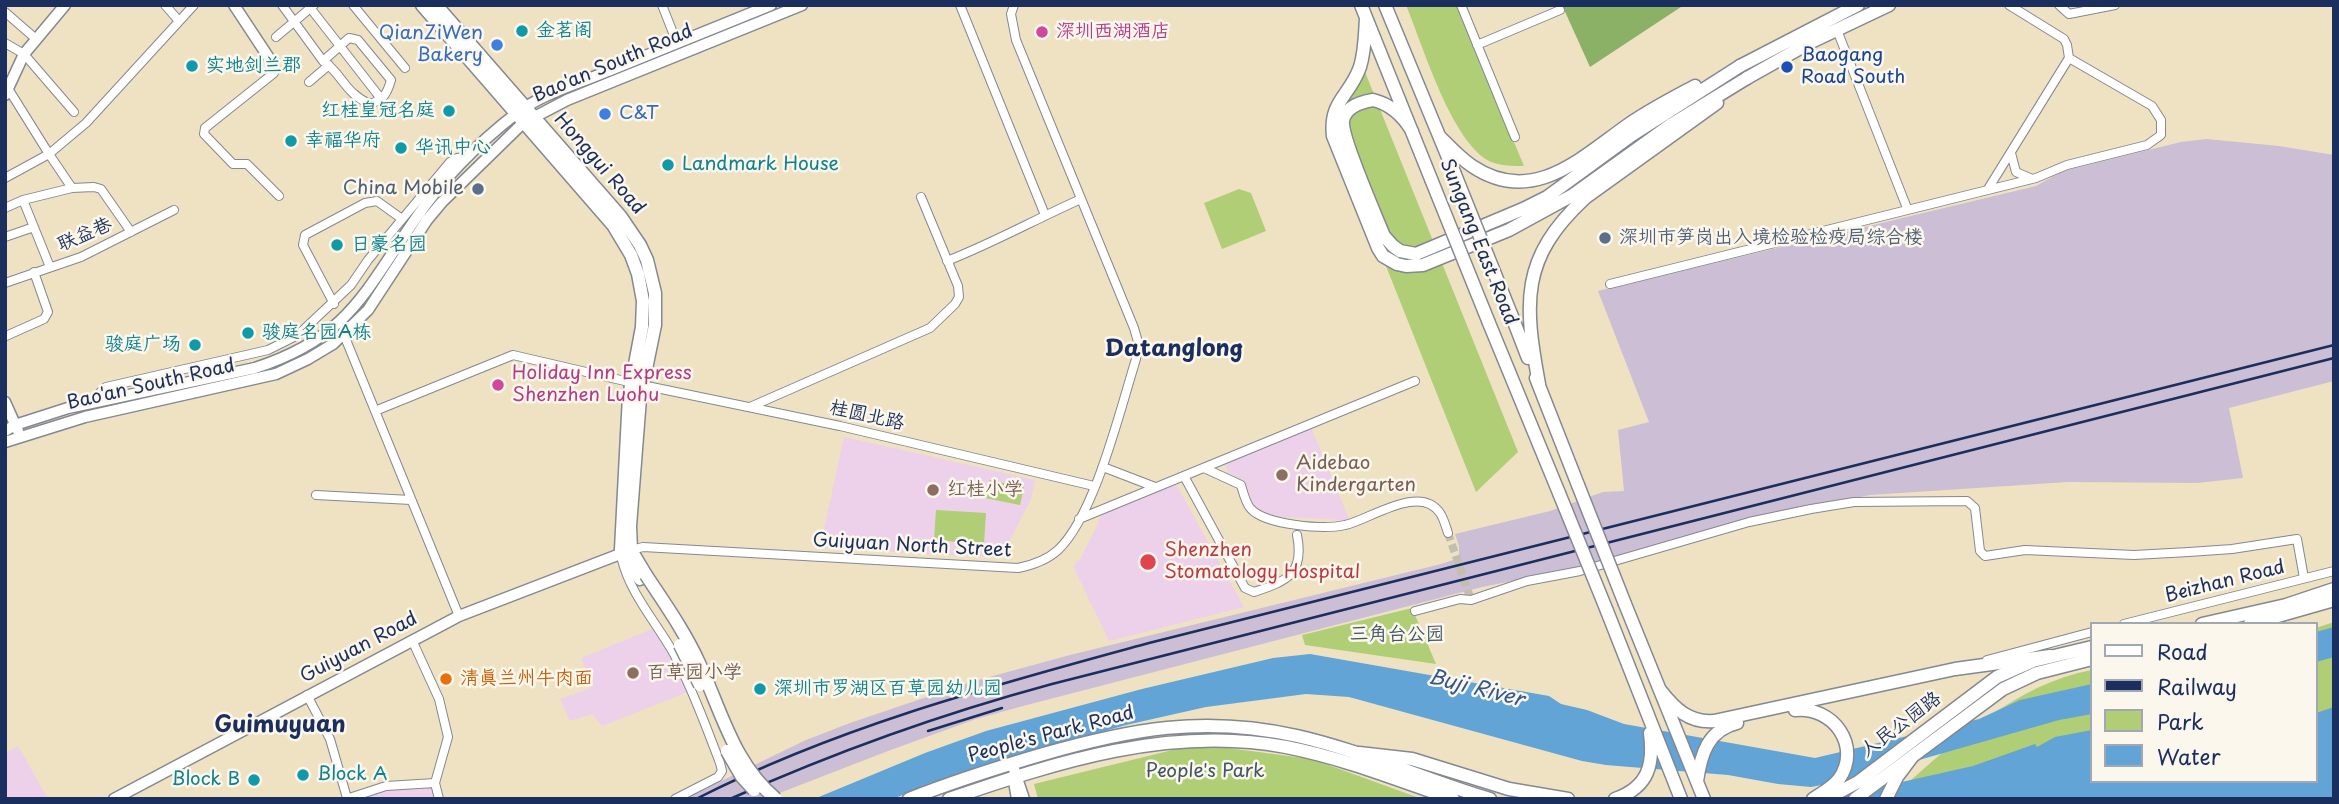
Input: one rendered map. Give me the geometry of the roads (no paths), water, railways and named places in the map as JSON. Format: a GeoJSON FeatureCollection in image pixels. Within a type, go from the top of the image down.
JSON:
{"type":"FeatureCollection","features":[{"type":"Feature","properties":{"kind":"main road","name":"Honggui Road"},"geometry":{"type":"LineString","coordinates":[[422,5],[524,116]]}},
{"type":"Feature","properties":{"kind":"main road","name":"Honggui Road"},"geometry":{"type":"LineString","coordinates":[[436,5],[613,225],[631,255],[638,274],[643,301],[642,327],[626,552]]}},
{"type":"Feature","properties":{"kind":"main road","name":"Sungang East Road"},"geometry":{"type":"LineString","coordinates":[[1361,5],[1647,715]]}},
{"type":"Feature","properties":{"kind":"main road","name":"Sungang East Road"},"geometry":{"type":"LineString","coordinates":[[1385,5],[1660,690]]}},
{"type":"Feature","properties":{"kind":"main road"},"geometry":{"type":"LineString","coordinates":[[1391,5],[1393,25]]}},
{"type":"Feature","properties":{"kind":"main road"},"geometry":{"type":"LineString","coordinates":[[1412,131],[1406,121],[1391,108],[1373,100],[1352,107],[1343,122],[1384,236],[1392,246],[1409,254],[1416,254],[1547,197],[1632,135],[1740,66],[1858,5]]}},
{"type":"Feature","properties":{"kind":"main road"},"geometry":{"type":"LineString","coordinates":[[1366,18],[1361,62],[1354,79],[1334,109],[1333,136],[1378,248],[1389,261],[1406,267],[1432,262],[1540,214],[1573,195],[1672,124],[1747,78],[1889,5]]}},
{"type":"Feature","properties":{"kind":"main road"},"geometry":{"type":"LineString","coordinates":[[1440,137],[1472,166],[1485,173],[1501,179],[1536,181],[1576,163],[1660,105],[1711,77],[1740,66]]}},
{"type":"Feature","properties":{"kind":"main road"},"geometry":{"type":"LineString","coordinates":[[1539,384],[1532,350],[1529,304],[1534,271],[1541,251],[1566,215],[1585,198],[1704,114],[1747,78]]}},
{"type":"Feature","properties":{"kind":"main road"},"geometry":{"type":"LineString","coordinates":[[626,552],[698,661],[739,756],[755,779],[775,799]]}},
{"type":"Feature","properties":{"kind":"main road"},"geometry":{"type":"LineString","coordinates":[[643,577],[684,652],[734,765],[763,799]]}},
{"type":"Feature","properties":{"kind":"main road"},"geometry":{"type":"LineString","coordinates":[[2211,622],[2286,605],[2334,589]]}},
{"type":"Feature","properties":{"kind":"main road"},"geometry":{"type":"LineString","coordinates":[[2257,622],[2334,600]]}},
{"type":"Feature","properties":{"kind":"main road"},"geometry":{"type":"LineString","coordinates":[[1697,781],[1703,752],[1716,732],[1733,723],[1955,669],[2050,656],[2090,647]]}},
{"type":"Feature","properties":{"kind":"main road"},"geometry":{"type":"LineString","coordinates":[[2000,683],[2016,668],[2050,656]]}},
{"type":"Feature","properties":{"kind":"main road"},"geometry":{"type":"LineString","coordinates":[[2000,683],[2090,660]]}},
{"type":"Feature","properties":{"kind":"main road","name":"人民公园路"},"geometry":{"type":"LineString","coordinates":[[1855,799],[1912,757],[2000,683]]}},
{"type":"Feature","properties":{"kind":"main road","name":"人民公园路"},"geometry":{"type":"LineString","coordinates":[[1826,799],[1858,782],[2000,683]]}},
{"type":"Feature","properties":{"kind":"main road"},"geometry":{"type":"LineString","coordinates":[[1660,690],[1680,712],[1697,721],[1795,710],[1822,713],[1838,727],[1846,743],[1846,761],[1838,781],[1813,799]]}},
{"type":"Feature","properties":{"kind":"main road"},"geometry":{"type":"LineString","coordinates":[[1660,690],[1704,799]]}},
{"type":"Feature","properties":{"kind":"main road"},"geometry":{"type":"LineString","coordinates":[[1615,799],[1630,792],[1647,774],[1652,752],[1647,715]]}},
{"type":"Feature","properties":{"kind":"main road"},"geometry":{"type":"LineString","coordinates":[[1647,715],[1681,799]]}},
{"type":"Feature","properties":{"kind":"main road","name":"People's Park Road"},"geometry":{"type":"LineString","coordinates":[[913,798],[1012,763],[1130,732],[1202,726],[1272,732],[1359,753],[1490,799]]}},
{"type":"Feature","properties":{"kind":"main road","name":"People's Park Road"},"geometry":{"type":"LineString","coordinates":[[949,799],[1134,746],[1171,741],[1241,741],[1287,747],[1453,799]]}},
{"type":"Feature","properties":{"kind":"main road"},"geometry":{"type":"LineString","coordinates":[[1359,753],[1412,759],[1509,789],[1568,799]]}},
{"type":"Feature","properties":{"kind":"main road"},"geometry":{"type":"LineString","coordinates":[[1886,799],[1897,777],[1912,757]]}},
{"type":"Feature","properties":{"kind":"street"},"geometry":{"type":"LineString","coordinates":[[65,5],[23,54],[7,93],[72,188]]}},
{"type":"Feature","properties":{"kind":"street"},"geometry":{"type":"LineString","coordinates":[[165,5],[179,22]]}},
{"type":"Feature","properties":{"kind":"street"},"geometry":{"type":"LineString","coordinates":[[5,178],[49,153],[86,123],[194,5]]}},
{"type":"Feature","properties":{"kind":"street"},"geometry":{"type":"LineString","coordinates":[[234,5],[274,66],[274,73],[205,128],[204,134],[233,164],[247,164],[279,197]]}},
{"type":"Feature","properties":{"kind":"street"},"geometry":{"type":"LineString","coordinates":[[282,5],[294,22],[326,63],[347,90],[361,100],[370,104],[382,100],[391,80],[358,40],[349,38],[340,47],[326,63],[309,82]]}},
{"type":"Feature","properties":{"kind":"street"},"geometry":{"type":"LineString","coordinates":[[353,5],[405,68]]}},
{"type":"Feature","properties":{"kind":"street"},"geometry":{"type":"LineString","coordinates":[[662,5],[677,43]]}},
{"type":"Feature","properties":{"kind":"street","name":"Bao'an South Road"},"geometry":{"type":"LineString","coordinates":[[5,442],[13,430],[89,403],[255,368],[289,356],[315,342],[343,320],[446,180],[468,157],[550,95],[771,5]]}},
{"type":"Feature","properties":{"kind":"street","name":"Bao'an South Road"},"geometry":{"type":"LineString","coordinates":[[13,430],[85,417],[276,374],[318,354],[344,335],[368,310],[427,220],[524,116],[802,5]]}},
{"type":"Feature","properties":{"kind":"street"},"geometry":{"type":"LineString","coordinates":[[960,5],[1045,215]]}},
{"type":"Feature","properties":{"kind":"street","name":"Guiyuan North Street"},"geometry":{"type":"LineString","coordinates":[[626,552],[643,547],[1018,568],[1036,564],[1059,549],[1079,519],[1103,467],[1136,359],[1138,342],[1016,40],[1011,15],[1014,5]]}},
{"type":"Feature","properties":{"kind":"street"},"geometry":{"type":"LineString","coordinates":[[1461,5],[1515,137]]}},
{"type":"Feature","properties":{"kind":"street"},"geometry":{"type":"LineString","coordinates":[[1988,189],[2069,58],[2064,39],[2010,5]]}},
{"type":"Feature","properties":{"kind":"street"},"geometry":{"type":"LineString","coordinates":[[2059,5],[2069,14],[2115,5]]}},
{"type":"Feature","properties":{"kind":"street"},"geometry":{"type":"LineString","coordinates":[[276,37],[311,6],[382,100]]}},
{"type":"Feature","properties":{"kind":"street"},"geometry":{"type":"LineString","coordinates":[[1477,45],[1560,10]]}},
{"type":"Feature","properties":{"kind":"street"},"geometry":{"type":"LineString","coordinates":[[5,12],[36,38]]}},
{"type":"Feature","properties":{"kind":"street"},"geometry":{"type":"LineString","coordinates":[[1837,30],[1907,208]]}},
{"type":"Feature","properties":{"kind":"street"},"geometry":{"type":"LineString","coordinates":[[5,43],[23,54],[74,112]]}},
{"type":"Feature","properties":{"kind":"street"},"geometry":{"type":"LineString","coordinates":[[1610,284],[2036,178],[2067,166],[2147,145],[2161,135],[2161,120],[2152,106],[2069,58]]}},
{"type":"Feature","properties":{"kind":"street"},"geometry":{"type":"LineString","coordinates":[[2011,153],[2017,172],[2026,178],[2036,178]]}},
{"type":"Feature","properties":{"kind":"street"},"geometry":{"type":"LineString","coordinates":[[89,403],[106,387],[268,351],[298,335],[334,304],[351,285],[368,260],[450,162],[468,157]]}},
{"type":"Feature","properties":{"kind":"street"},"geometry":{"type":"LineString","coordinates":[[5,208],[23,200],[72,188],[94,187],[101,189],[131,232]]}},
{"type":"Feature","properties":{"kind":"street"},"geometry":{"type":"LineString","coordinates":[[750,407],[930,328],[955,304],[959,297],[958,286],[921,197]]}},
{"type":"Feature","properties":{"kind":"street"},"geometry":{"type":"LineString","coordinates":[[947,261],[1081,199]]}},
{"type":"Feature","properties":{"kind":"street"},"geometry":{"type":"LineString","coordinates":[[23,200],[50,267]]}},
{"type":"Feature","properties":{"kind":"street"},"geometry":{"type":"LineString","coordinates":[[334,304],[303,244],[305,234],[342,213],[377,201],[402,219]]}},
{"type":"Feature","properties":{"kind":"street","name":"联益巷"},"geometry":{"type":"LineString","coordinates":[[5,283],[81,257],[174,209]]}},
{"type":"Feature","properties":{"kind":"street"},"geometry":{"type":"LineString","coordinates":[[5,237],[34,227]]}},
{"type":"Feature","properties":{"kind":"street"},"geometry":{"type":"LineString","coordinates":[[5,336],[44,320],[48,312],[34,272]]}},
{"type":"Feature","properties":{"kind":"street"},"geometry":{"type":"LineString","coordinates":[[289,356],[298,335]]}},
{"type":"Feature","properties":{"kind":"street"},"geometry":{"type":"LineString","coordinates":[[344,335],[459,616]]}},
{"type":"Feature","properties":{"kind":"street","name":"桂圆北路"},"geometry":{"type":"LineString","coordinates":[[375,411],[513,355],[1094,486]]}},
{"type":"Feature","properties":{"kind":"street"},"geometry":{"type":"LineString","coordinates":[[1079,519],[1415,382]]}},
{"type":"Feature","properties":{"kind":"street"},"geometry":{"type":"LineString","coordinates":[[5,402],[13,430]]}},
{"type":"Feature","properties":{"kind":"street"},"geometry":{"type":"LineString","coordinates":[[1103,467],[1155,487]]}},
{"type":"Feature","properties":{"kind":"street"},"geometry":{"type":"LineString","coordinates":[[1204,468],[1241,485],[1251,509],[1265,518],[1295,524],[1345,525],[1403,503],[1424,503],[1439,511],[1448,533]]}},
{"type":"Feature","properties":{"kind":"street"},"geometry":{"type":"LineString","coordinates":[[1184,476],[1245,589],[1254,592],[1286,580],[1297,565],[1300,552],[1297,535]]}},
{"type":"Feature","properties":{"kind":"street"},"geometry":{"type":"LineString","coordinates":[[316,495],[411,500]]}},
{"type":"Feature","properties":{"kind":"street"},"geometry":{"type":"LineString","coordinates":[[1415,611],[1460,599],[1471,600],[1527,581],[1580,571],[1749,522],[1854,502],[1967,501],[1975,508],[1980,551],[1986,556],[2025,550],[2134,555],[2189,552],[2232,549],[2297,539],[2304,578]]}},
{"type":"Feature","properties":{"kind":"street"},"geometry":{"type":"LineString","coordinates":[[626,552],[628,581],[679,664],[703,716],[722,771],[718,777],[675,799]]}},
{"type":"Feature","properties":{"kind":"street","name":"Guiyuan Road"},"geometry":{"type":"LineString","coordinates":[[114,799],[459,616],[626,552]]}},
{"type":"Feature","properties":{"kind":"street","name":"Beizhan Road"},"geometry":{"type":"LineString","coordinates":[[2132,622],[2334,571]]}},
{"type":"Feature","properties":{"kind":"street"},"geometry":{"type":"LineString","coordinates":[[1955,669],[2090,632]]}},
{"type":"Feature","properties":{"kind":"street"},"geometry":{"type":"LineString","coordinates":[[412,640],[436,690],[448,737],[435,783],[439,799]]}},
{"type":"Feature","properties":{"kind":"street"},"geometry":{"type":"LineString","coordinates":[[307,695],[330,739],[346,798],[386,786],[435,783]]}},
{"type":"Feature","properties":{"kind":"street"},"geometry":{"type":"LineString","coordinates":[[1012,763],[1024,799]]}},
{"type":"Feature","properties":{"kind":"street"},"geometry":{"type":"LineString","coordinates":[[1016,778],[1017,799]]}},
{"type":"Feature","properties":{"kind":"water"},"geometry":{"type":"Polygon","coordinates":[[[2334,627],[2334,657],[2318,661],[2318,631],[2334,627]]]}},
{"type":"Feature","properties":{"kind":"water","name":"Buji River"},"geometry":{"type":"Polygon","coordinates":[[[1310,654],[1549,696],[1561,704],[1587,710],[1624,724],[1815,758],[1979,719],[2020,700],[2090,684],[2090,714],[2059,720],[1849,780],[1811,787],[1728,775],[1582,761],[1349,697],[1306,694],[1206,707],[1126,725],[982,766],[892,799],[814,799],[986,731],[1142,689],[1273,658],[1310,654]]]}},
{"type":"Feature","properties":{"kind":"water"},"geometry":{"type":"Polygon","coordinates":[[[2334,707],[2334,799],[1826,799],[1973,766],[2035,744],[2037,747],[2055,737],[2090,730],[2090,783],[2318,783],[2318,712],[2334,707]]]}},
{"type":"Feature","properties":{"kind":"tunnel"},"geometry":{"type":"LineString","coordinates":[[1448,533],[1471,600]]}},
{"type":"Feature","properties":{"kind":"railway"},"geometry":{"type":"LineString","coordinates":[[696,799],[805,750],[918,709],[1091,659],[2334,345]]}},
{"type":"Feature","properties":{"kind":"railway"},"geometry":{"type":"LineString","coordinates":[[730,799],[889,735],[1052,684],[2334,358]]}},
{"type":"Feature","properties":{"kind":"railway"},"geometry":{"type":"LineString","coordinates":[[928,731],[1002,708]]}},
{"type":"Feature","properties":{"kind":"place","name":"金茗阁"},"geometry":{"type":"Point","coordinates":[522,31]}},
{"type":"Feature","properties":{"kind":"place","name":"深圳西湖酒店"},"geometry":{"type":"Point","coordinates":[1042,32]}},
{"type":"Feature","properties":{"kind":"place","name":"QianZiWen Bakery"},"geometry":{"type":"Point","coordinates":[497,45]}},
{"type":"Feature","properties":{"kind":"place","name":"实地剑兰郡"},"geometry":{"type":"Point","coordinates":[192,66]}},
{"type":"Feature","properties":{"kind":"place","name":"Baogang Road South"},"geometry":{"type":"Point","coordinates":[1787,67]}},
{"type":"Feature","properties":{"kind":"place","name":"红桂皇冠名庭"},"geometry":{"type":"Point","coordinates":[449,111]}},
{"type":"Feature","properties":{"kind":"place","name":"C&T"},"geometry":{"type":"Point","coordinates":[605,114]}},
{"type":"Feature","properties":{"kind":"place","name":"幸福华府"},"geometry":{"type":"Point","coordinates":[291,141]}},
{"type":"Feature","properties":{"kind":"place","name":"华讯中心"},"geometry":{"type":"Point","coordinates":[401,148]}},
{"type":"Feature","properties":{"kind":"place","name":"Landmark House"},"geometry":{"type":"Point","coordinates":[668,165]}},
{"type":"Feature","properties":{"kind":"place","name":"China Mobile"},"geometry":{"type":"Point","coordinates":[478,189]}},
{"type":"Feature","properties":{"kind":"place","name":"深圳市笋岗出入境检验检疫局综合楼"},"geometry":{"type":"Point","coordinates":[1605,238]}},
{"type":"Feature","properties":{"kind":"place","name":"日豪名园"},"geometry":{"type":"Point","coordinates":[337,245]}},
{"type":"Feature","properties":{"kind":"place","name":"骏庭名园A栋"},"geometry":{"type":"Point","coordinates":[248,333]}},
{"type":"Feature","properties":{"kind":"place","name":"骏庭广场"},"geometry":{"type":"Point","coordinates":[195,345]}},
{"type":"Feature","properties":{"kind":"place","name":"Holiday Inn Express Shenzhen Luohu"},"geometry":{"type":"Point","coordinates":[498,385]}},
{"type":"Feature","properties":{"kind":"place","name":"Aidebao Kindergarten"},"geometry":{"type":"Point","coordinates":[1282,475]}},
{"type":"Feature","properties":{"kind":"place","name":"红桂小学"},"geometry":{"type":"Point","coordinates":[933,490]}},
{"type":"Feature","properties":{"kind":"place","name":"Shenzhen Stomatology Hospital"},"geometry":{"type":"Point","coordinates":[1148,562]}},
{"type":"Feature","properties":{"kind":"place","name":"百草园小学"},"geometry":{"type":"Point","coordinates":[633,673]}},
{"type":"Feature","properties":{"kind":"place","name":"清真兰州牛肉面"},"geometry":{"type":"Point","coordinates":[446,679]}},
{"type":"Feature","properties":{"kind":"place","name":"深圳市罗湖区百草园幼儿园"},"geometry":{"type":"Point","coordinates":[760,689]}},
{"type":"Feature","properties":{"kind":"place","name":"Block A"},"geometry":{"type":"Point","coordinates":[303,775]}},
{"type":"Feature","properties":{"kind":"place","name":"Block B"},"geometry":{"type":"Point","coordinates":[254,780]}},
{"type":"Feature","properties":{"kind":"district","name":"Datanglong"},"geometry":{"type":"Point","coordinates":[1174,350]}},
{"type":"Feature","properties":{"kind":"district","name":"Guimuyuan"},"geometry":{"type":"Point","coordinates":[280,726]}},
{"type":"Feature","properties":{"kind":"park label","name":"三角台公园"},"geometry":{"type":"Point","coordinates":[1397,635]}},
{"type":"Feature","properties":{"kind":"park label","name":"People's Park"},"geometry":{"type":"Point","coordinates":[1205,772]}}]}
